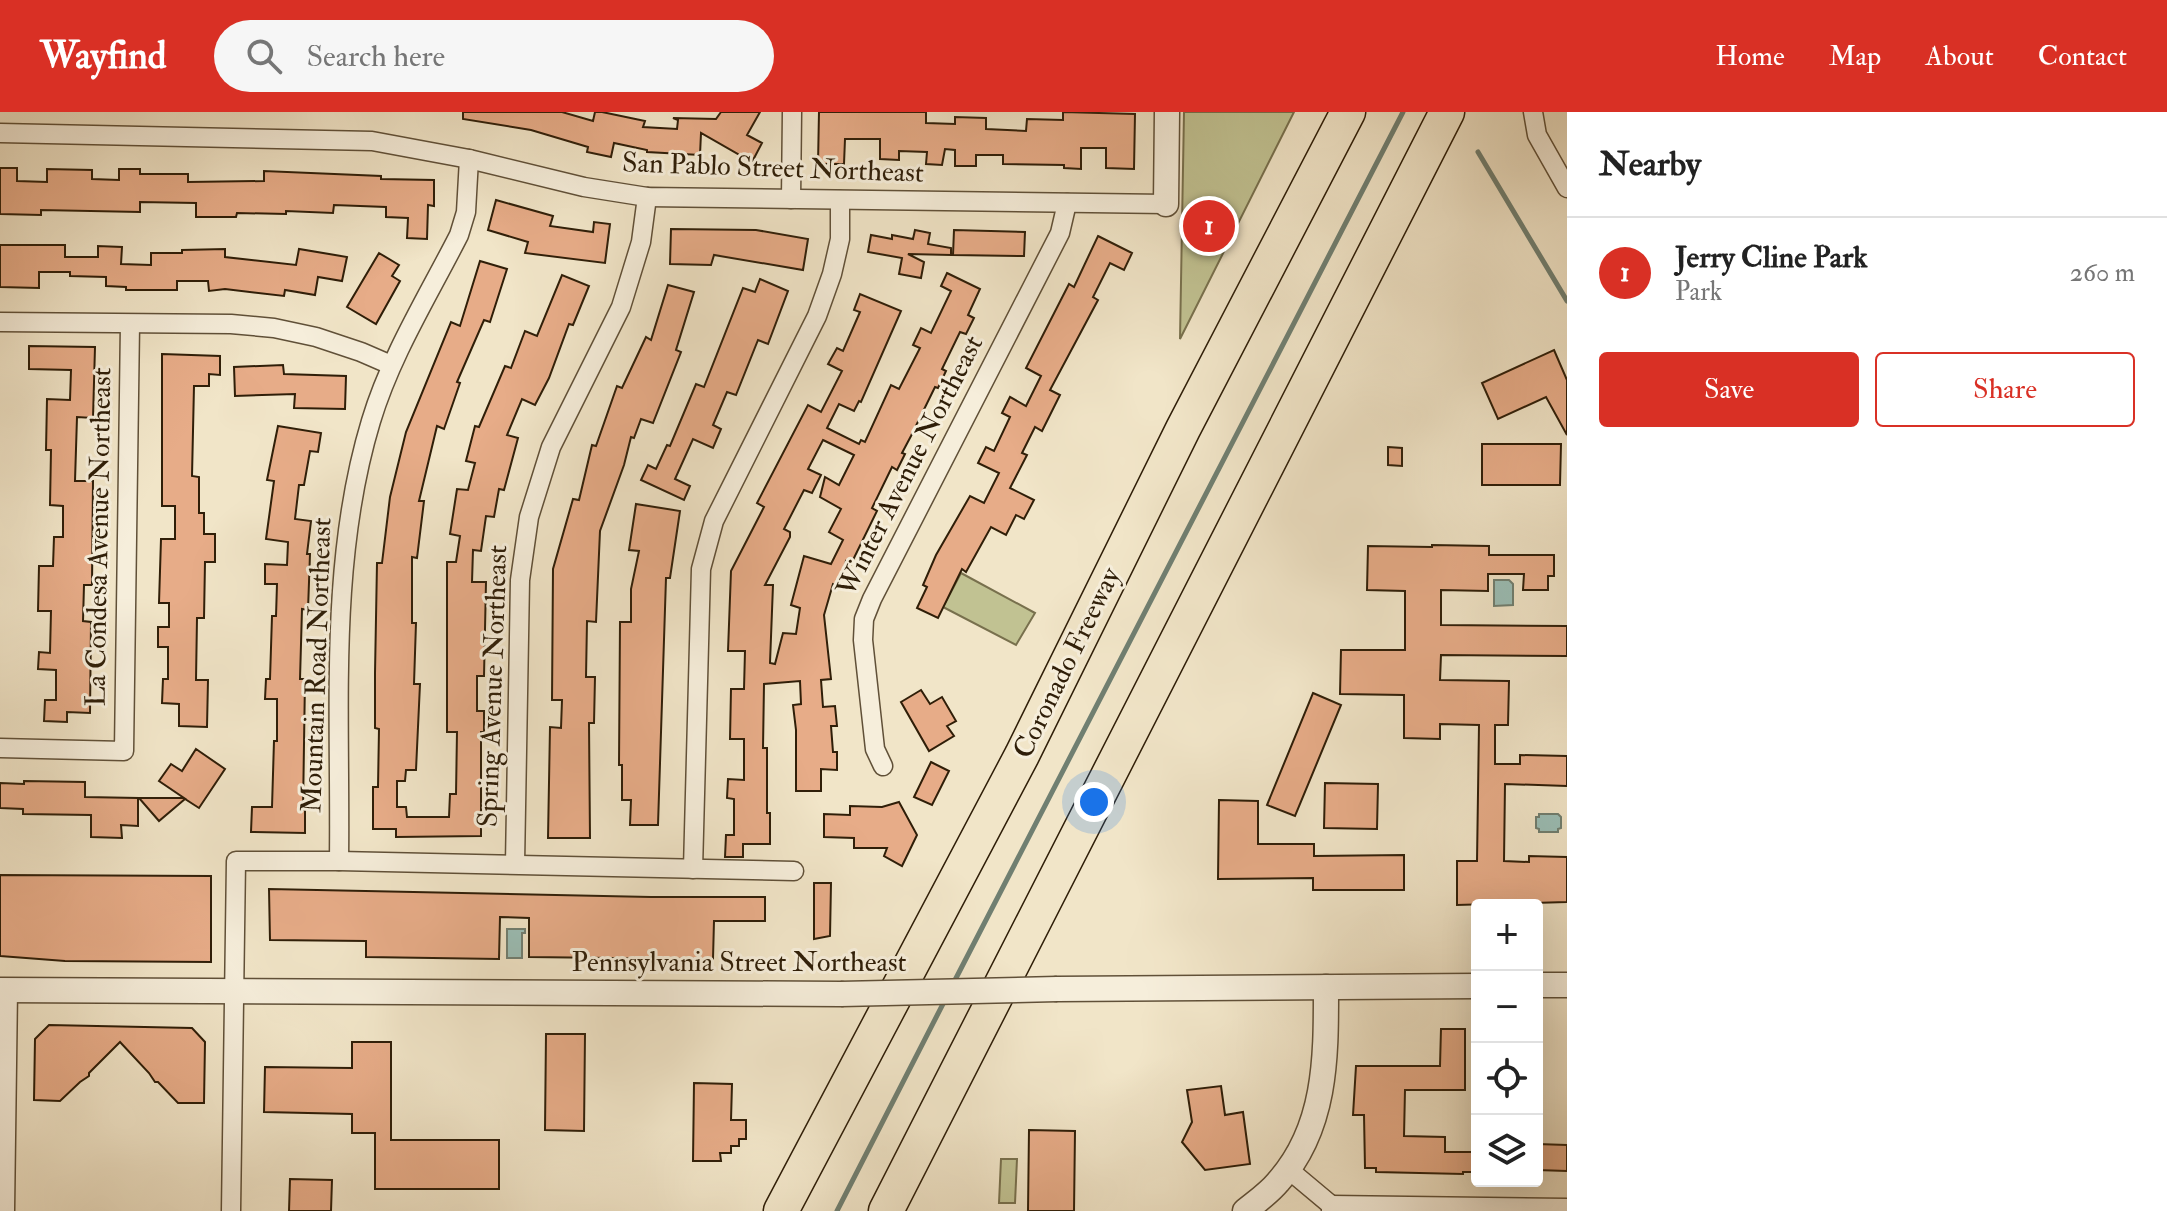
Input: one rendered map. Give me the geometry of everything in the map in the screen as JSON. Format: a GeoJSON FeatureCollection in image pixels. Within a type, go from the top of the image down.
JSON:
{"type":"FeatureCollection","features":[{"type":"Feature","properties":{"kind":"highway","name":"Coronado Freeway"},"geometry":{"type":"LineString","coordinates":[[781,1211],[1022,755],[1183,429],[1348,112]]}},
{"type":"Feature","properties":{"kind":"highway"},"geometry":{"type":"LineString","coordinates":[[886,1211],[1447,112]]}},
{"type":"Feature","properties":{"kind":"highway"},"geometry":{"type":"LineString","coordinates":[[1413,181],[1455,112]]}},
{"type":"Feature","properties":{"kind":"street"},"geometry":{"type":"LineString","coordinates":[[791,199],[792,112]]}},
{"type":"Feature","properties":{"kind":"street"},"geometry":{"type":"LineString","coordinates":[[1166,204],[1167,112]]}},
{"type":"Feature","properties":{"kind":"street"},"geometry":{"type":"LineString","coordinates":[[1533,112],[1537,135],[1567,188]]}},
{"type":"Feature","properties":{"kind":"street","name":"San Pablo Street Northeast"},"geometry":{"type":"LineString","coordinates":[[0,133],[359,140],[416,148],[584,187],[647,197],[1166,204]]}},
{"type":"Feature","properties":{"kind":"street","name":"Mountain Road Northeast"},"geometry":{"type":"LineString","coordinates":[[339,861],[340,644],[345,537],[360,461],[391,365],[459,235],[466,212],[469,159]]}},
{"type":"Feature","properties":{"kind":"street","name":"Spring Avenue Northeast"},"geometry":{"type":"LineString","coordinates":[[515,864],[520,580],[529,517],[551,447],[621,307],[641,242],[647,197]]}},
{"type":"Feature","properties":{"kind":"street"},"geometry":{"type":"LineString","coordinates":[[693,869],[701,569],[714,521],[817,316],[840,239],[840,200]]}},
{"type":"Feature","properties":{"kind":"street","name":"Winter Avenue Northeast"},"geometry":{"type":"LineString","coordinates":[[883,766],[875,749],[863,640],[864,619],[1060,233],[1067,203]]}},
{"type":"Feature","properties":{"kind":"street"},"geometry":{"type":"LineString","coordinates":[[0,322],[231,324],[274,328],[316,337],[391,365]]}},
{"type":"Feature","properties":{"kind":"street","name":"La Condesa Avenue Northeast"},"geometry":{"type":"LineString","coordinates":[[0,748],[124,751],[130,324]]}},
{"type":"Feature","properties":{"kind":"street"},"geometry":{"type":"LineString","coordinates":[[231,1211],[236,861],[794,871]]}},
{"type":"Feature","properties":{"kind":"street"},"geometry":{"type":"LineString","coordinates":[[1543,985],[1567,985]]}},
{"type":"Feature","properties":{"kind":"street","name":"Pennsylvania Street Northeast"},"geometry":{"type":"LineString","coordinates":[[4,990],[841,994],[1471,986]]}},
{"type":"Feature","properties":{"kind":"street"},"geometry":{"type":"LineString","coordinates":[[1245,1211],[1277,1184],[1309,1134],[1320,1103],[1325,1059],[1326,987]]}},
{"type":"Feature","properties":{"kind":"street"},"geometry":{"type":"LineString","coordinates":[[4,990],[5,1211]]}},
{"type":"Feature","properties":{"kind":"street"},"geometry":{"type":"LineString","coordinates":[[1288,1169],[1331,1208],[1567,1208]]}},
{"type":"Feature","properties":{"kind":"green space"},"geometry":{"type":"Polygon","coordinates":[[[1184,112],[1294,112],[1180,339],[1184,112]]]}},
{"type":"Feature","properties":{"kind":"green space"},"geometry":{"type":"Polygon","coordinates":[[[961,573],[1035,613],[1016,645],[943,607],[961,573]]]}},
{"type":"Feature","properties":{"kind":"green space"},"geometry":{"type":"Polygon","coordinates":[[[1001,1159],[1017,1159],[1015,1203],[999,1203],[1001,1159]]]}},
{"type":"Feature","properties":{"kind":"water"},"geometry":{"type":"Polygon","coordinates":[[[1494,580],[1509,580],[1513,584],[1513,605],[1494,606],[1494,580]]]}},
{"type":"Feature","properties":{"kind":"water"},"geometry":{"type":"Polygon","coordinates":[[[1539,814],[1558,814],[1561,828],[1558,832],[1539,832],[1536,817],[1539,814]]]}},
{"type":"Feature","properties":{"kind":"water"},"geometry":{"type":"Polygon","coordinates":[[[507,929],[525,929],[522,933],[522,958],[507,958],[507,929]]]}},
{"type":"Feature","properties":{"kind":"building"},"geometry":{"type":"Polygon","coordinates":[[[463,112],[562,112],[593,121],[595,112],[602,112],[645,121],[643,127],[677,129],[678,120],[673,118],[716,119],[721,112],[760,112],[747,135],[762,143],[752,162],[701,133],[700,155],[647,152],[614,143],[611,157],[587,152],[588,147],[531,130],[463,119],[463,112]]]}},
{"type":"Feature","properties":{"kind":"building"},"geometry":{"type":"Polygon","coordinates":[[[819,112],[926,112],[926,123],[955,124],[955,117],[986,118],[986,129],[1026,131],[1027,119],[1063,120],[1063,112],[1135,114],[1134,169],[1106,168],[1106,148],[1081,148],[1081,169],[1064,168],[1064,165],[1003,164],[1003,155],[976,155],[976,166],[955,166],[955,150],[945,149],[942,165],[926,164],[927,152],[899,151],[899,160],[880,159],[880,139],[845,139],[844,164],[818,164],[819,112]]]}},
{"type":"Feature","properties":{"kind":"building"},"geometry":{"type":"Polygon","coordinates":[[[0,168],[17,168],[17,181],[47,182],[47,169],[92,170],[92,179],[119,180],[119,169],[140,169],[140,174],[188,174],[188,182],[264,181],[264,171],[434,180],[434,206],[428,205],[427,239],[407,238],[408,218],[386,217],[386,207],[334,205],[333,213],[286,211],[286,214],[237,213],[236,217],[196,217],[196,203],[140,202],[140,212],[41,210],[41,215],[0,214],[0,168]]]}},
{"type":"Feature","properties":{"kind":"building"},"geometry":{"type":"Polygon","coordinates":[[[496,200],[553,216],[550,226],[593,232],[594,222],[610,224],[605,263],[525,253],[528,242],[488,230],[496,200]]]}},
{"type":"Feature","properties":{"kind":"building"},"geometry":{"type":"Polygon","coordinates":[[[671,229],[756,230],[808,239],[803,270],[714,255],[711,265],[670,264],[671,229]]]}},
{"type":"Feature","properties":{"kind":"building"},"geometry":{"type":"Polygon","coordinates":[[[915,230],[930,233],[928,244],[951,248],[951,255],[908,254],[924,262],[921,278],[899,274],[902,258],[868,252],[871,235],[913,239],[915,230]]]}},
{"type":"Feature","properties":{"kind":"building"},"geometry":{"type":"Polygon","coordinates":[[[954,230],[1025,232],[1024,256],[953,255],[954,230]]]}},
{"type":"Feature","properties":{"kind":"building"},"geometry":{"type":"Polygon","coordinates":[[[1098,236],[1132,253],[1124,270],[1110,263],[1093,297],[1098,300],[1050,390],[1060,395],[1042,431],[1035,427],[1022,453],[1027,455],[1010,488],[1034,500],[1024,519],[1016,515],[1006,535],[991,527],[966,572],[962,569],[938,618],[917,608],[927,587],[923,585],[936,555],[970,496],[984,503],[999,473],[978,463],[986,447],[994,451],[1010,417],[1002,413],[1010,397],[1026,406],[1041,376],[1026,368],[1069,284],[1074,287],[1098,236]]]}},
{"type":"Feature","properties":{"kind":"building"},"geometry":{"type":"Polygon","coordinates":[[[0,245],[65,245],[65,257],[98,257],[98,246],[122,247],[121,264],[151,265],[151,253],[182,253],[182,250],[225,249],[225,257],[296,265],[299,249],[347,257],[342,281],[318,277],[315,295],[285,290],[284,296],[225,289],[209,291],[208,281],[177,281],[177,290],[126,290],[126,287],[106,286],[106,277],[70,276],[70,272],[39,272],[39,288],[0,287],[0,245]]]}},
{"type":"Feature","properties":{"kind":"building"},"geometry":{"type":"Polygon","coordinates":[[[379,253],[399,265],[392,276],[400,281],[376,324],[347,307],[379,253]]]}},
{"type":"Feature","properties":{"kind":"building"},"geometry":{"type":"Polygon","coordinates":[[[480,261],[507,269],[490,322],[484,320],[457,382],[460,383],[444,429],[437,426],[419,501],[424,501],[417,558],[412,557],[412,623],[416,623],[414,684],[420,684],[416,770],[406,770],[405,781],[397,781],[397,807],[406,807],[407,817],[449,817],[450,794],[456,794],[457,732],[447,732],[447,562],[456,562],[460,536],[450,534],[457,489],[468,490],[475,463],[466,461],[475,426],[479,427],[505,366],[511,368],[525,331],[537,336],[562,275],[589,286],[573,325],[569,324],[549,378],[535,405],[522,399],[507,435],[518,438],[504,490],[499,489],[494,517],[486,516],[481,551],[473,550],[472,582],[486,582],[484,676],[477,676],[477,711],[484,711],[484,732],[481,732],[481,836],[396,837],[396,829],[373,829],[373,787],[378,787],[379,729],[375,728],[377,563],[382,563],[390,497],[406,432],[451,322],[460,326],[480,261]]]}},
{"type":"Feature","properties":{"kind":"building"},"geometry":{"type":"Polygon","coordinates":[[[947,273],[980,289],[968,315],[974,318],[966,334],[960,332],[942,369],[946,371],[902,453],[905,454],[897,470],[892,467],[872,508],[877,511],[851,564],[846,561],[839,586],[833,584],[824,615],[831,679],[821,680],[823,707],[835,706],[837,726],[831,726],[833,752],[837,752],[837,770],[821,769],[821,791],[796,791],[793,705],[801,704],[800,681],[764,684],[763,748],[767,748],[770,844],[743,844],[743,857],[725,857],[726,835],[734,835],[734,799],[727,798],[728,779],[744,780],[744,739],[730,739],[731,689],[744,689],[745,651],[728,651],[731,571],[764,507],[757,503],[808,405],[821,412],[842,371],[828,364],[837,348],[843,351],[860,312],[854,310],[860,294],[901,311],[861,402],[854,411],[839,404],[827,428],[859,444],[861,440],[865,442],[891,385],[899,389],[920,348],[913,345],[921,328],[931,333],[951,291],[941,286],[947,273]],[[823,440],[808,469],[821,475],[812,493],[804,490],[784,529],[790,532],[790,537],[765,585],[773,585],[770,663],[775,664],[783,633],[796,634],[800,608],[791,605],[804,556],[831,564],[843,540],[829,532],[841,509],[820,497],[825,477],[839,485],[854,455],[823,440]]]}},
{"type":"Feature","properties":{"kind":"building"},"geometry":{"type":"Polygon","coordinates":[[[760,279],[788,291],[768,344],[758,340],[736,395],[727,392],[713,425],[721,429],[713,448],[693,439],[675,479],[690,486],[684,500],[641,480],[648,465],[656,469],[667,445],[670,446],[696,384],[704,387],[743,288],[755,292],[760,279]]]}},
{"type":"Feature","properties":{"kind":"building"},"geometry":{"type":"Polygon","coordinates":[[[668,285],[694,292],[676,350],[681,352],[653,423],[641,419],[634,438],[631,437],[600,531],[596,622],[587,621],[586,677],[595,677],[594,723],[589,723],[590,838],[548,838],[550,727],[561,728],[562,700],[552,700],[553,569],[573,499],[579,500],[592,445],[596,446],[617,386],[622,388],[646,337],[651,340],[668,285]]]}},
{"type":"Feature","properties":{"kind":"building"},"geometry":{"type":"Polygon","coordinates":[[[29,346],[95,347],[93,418],[77,417],[75,481],[93,481],[92,585],[84,585],[83,621],[91,622],[90,713],[67,712],[67,722],[44,721],[45,700],[56,700],[56,670],[38,669],[39,652],[50,653],[51,611],[38,611],[39,566],[53,566],[54,537],[63,537],[63,506],[50,505],[51,450],[46,450],[47,399],[70,400],[71,370],[29,369],[29,346]]]}},
{"type":"Feature","properties":{"kind":"building"},"geometry":{"type":"Polygon","coordinates":[[[1554,350],[1567,380],[1567,435],[1546,397],[1498,419],[1482,383],[1554,350]]]}},
{"type":"Feature","properties":{"kind":"building"},"geometry":{"type":"Polygon","coordinates":[[[162,354],[220,356],[220,375],[209,374],[209,386],[194,386],[192,476],[199,477],[199,513],[204,513],[204,534],[215,534],[215,562],[205,562],[204,618],[197,618],[196,680],[208,680],[207,727],[179,726],[179,704],[162,703],[163,679],[168,679],[168,647],[158,647],[158,627],[169,627],[169,603],[159,603],[161,539],[175,539],[175,506],[162,506],[162,354]]]}},
{"type":"Feature","properties":{"kind":"building"},"geometry":{"type":"Polygon","coordinates":[[[283,365],[284,374],[346,376],[345,409],[294,408],[295,394],[235,396],[234,367],[283,365]]]}},
{"type":"Feature","properties":{"kind":"building"},"geometry":{"type":"Polygon","coordinates":[[[278,426],[321,433],[318,452],[310,451],[304,485],[299,485],[295,519],[311,521],[307,554],[310,554],[308,610],[302,609],[300,679],[305,679],[305,833],[251,832],[252,807],[272,807],[274,741],[277,741],[277,699],[265,699],[266,679],[270,679],[272,616],[276,616],[277,584],[265,584],[265,564],[287,565],[288,542],[266,539],[274,481],[267,480],[278,426]]]}},
{"type":"Feature","properties":{"kind":"building"},"geometry":{"type":"Polygon","coordinates":[[[1482,444],[1561,444],[1560,485],[1482,485],[1482,444]]]}},
{"type":"Feature","properties":{"kind":"building"},"geometry":{"type":"Polygon","coordinates":[[[1388,447],[1402,448],[1402,466],[1388,465],[1388,447]]]}},
{"type":"Feature","properties":{"kind":"building"},"geometry":{"type":"Polygon","coordinates":[[[636,504],[680,511],[670,578],[666,578],[658,825],[630,825],[631,800],[622,800],[622,765],[619,765],[620,622],[631,622],[631,589],[639,551],[629,550],[636,504]]]}},
{"type":"Feature","properties":{"kind":"building"},"geometry":{"type":"Polygon","coordinates":[[[1368,546],[1489,546],[1489,555],[1554,555],[1554,576],[1548,576],[1548,590],[1523,590],[1524,574],[1488,574],[1488,591],[1441,590],[1441,625],[1567,626],[1567,656],[1441,655],[1440,680],[1509,681],[1508,725],[1495,725],[1495,764],[1520,764],[1520,755],[1567,756],[1567,786],[1505,784],[1504,861],[1529,862],[1529,856],[1567,857],[1567,902],[1471,899],[1471,905],[1457,905],[1457,861],[1477,861],[1479,725],[1440,724],[1440,739],[1404,738],[1404,695],[1340,694],[1341,650],[1405,650],[1405,591],[1367,590],[1368,546]]]}},
{"type":"Feature","properties":{"kind":"building"},"geometry":{"type":"Polygon","coordinates":[[[921,690],[930,704],[942,697],[956,721],[947,726],[954,736],[929,751],[901,702],[921,690]]]}},
{"type":"Feature","properties":{"kind":"building"},"geometry":{"type":"Polygon","coordinates":[[[1313,693],[1341,705],[1295,816],[1267,805],[1313,693]]]}},
{"type":"Feature","properties":{"kind":"building"},"geometry":{"type":"Polygon","coordinates":[[[196,749],[225,769],[199,808],[185,799],[159,821],[139,798],[184,798],[159,781],[171,764],[182,771],[196,749]]]}},
{"type":"Feature","properties":{"kind":"building"},"geometry":{"type":"Polygon","coordinates":[[[931,762],[949,771],[932,805],[914,797],[931,762]]]}},
{"type":"Feature","properties":{"kind":"building"},"geometry":{"type":"Polygon","coordinates":[[[24,781],[85,782],[85,797],[138,798],[138,826],[121,825],[122,838],[91,837],[91,815],[23,814],[23,809],[0,808],[0,783],[24,784],[24,781]]]}},
{"type":"Feature","properties":{"kind":"building"},"geometry":{"type":"Polygon","coordinates":[[[1325,783],[1378,784],[1377,829],[1324,828],[1325,783]]]}},
{"type":"Feature","properties":{"kind":"building"},"geometry":{"type":"Polygon","coordinates":[[[1219,800],[1258,801],[1258,844],[1314,844],[1314,856],[1404,855],[1404,890],[1313,890],[1313,878],[1218,879],[1219,800]]]}},
{"type":"Feature","properties":{"kind":"building"},"geometry":{"type":"Polygon","coordinates":[[[899,802],[917,835],[902,866],[884,856],[887,848],[854,848],[854,838],[824,837],[824,814],[850,815],[850,806],[882,807],[899,802]]]}},
{"type":"Feature","properties":{"kind":"building"},"geometry":{"type":"Polygon","coordinates":[[[0,875],[211,876],[211,962],[65,961],[0,956],[0,875]]]}},
{"type":"Feature","properties":{"kind":"building"},"geometry":{"type":"Polygon","coordinates":[[[814,883],[831,883],[830,936],[814,939],[814,883]]]}},
{"type":"Feature","properties":{"kind":"building"},"geometry":{"type":"Polygon","coordinates":[[[269,889],[765,897],[765,921],[714,921],[713,959],[694,962],[694,959],[529,957],[529,918],[500,917],[499,959],[366,957],[366,941],[270,940],[269,889]]]}},
{"type":"Feature","properties":{"kind":"building"},"geometry":{"type":"Polygon","coordinates":[[[49,1025],[192,1028],[205,1042],[204,1103],[178,1103],[120,1042],[89,1076],[60,1101],[34,1100],[35,1039],[49,1025]]]}},
{"type":"Feature","properties":{"kind":"building"},"geometry":{"type":"Polygon","coordinates":[[[1441,1029],[1465,1029],[1465,1090],[1405,1090],[1404,1136],[1445,1137],[1445,1152],[1471,1152],[1471,1172],[1376,1172],[1376,1168],[1365,1168],[1364,1115],[1353,1115],[1356,1066],[1440,1066],[1441,1029]]]}},
{"type":"Feature","properties":{"kind":"building"},"geometry":{"type":"Polygon","coordinates":[[[546,1034],[585,1034],[584,1131],[545,1130],[546,1034]]]}},
{"type":"Feature","properties":{"kind":"building"},"geometry":{"type":"Polygon","coordinates":[[[352,1042],[391,1042],[391,1140],[499,1140],[499,1189],[375,1189],[375,1133],[352,1133],[352,1114],[264,1112],[265,1067],[352,1068],[352,1042]]]}},
{"type":"Feature","properties":{"kind":"building"},"geometry":{"type":"Polygon","coordinates":[[[694,1083],[732,1084],[731,1120],[746,1120],[746,1139],[739,1139],[739,1146],[731,1146],[731,1153],[720,1153],[721,1161],[693,1161],[694,1083]]]}},
{"type":"Feature","properties":{"kind":"building"},"geometry":{"type":"Polygon","coordinates":[[[1221,1086],[1225,1115],[1243,1112],[1250,1164],[1205,1170],[1182,1142],[1192,1122],[1187,1090],[1221,1086]]]}},
{"type":"Feature","properties":{"kind":"building"},"geometry":{"type":"Polygon","coordinates":[[[1029,1130],[1075,1131],[1074,1211],[1028,1211],[1029,1130]]]}},
{"type":"Feature","properties":{"kind":"building"},"geometry":{"type":"Polygon","coordinates":[[[1543,1144],[1567,1145],[1567,1171],[1543,1170],[1543,1144]]]}},
{"type":"Feature","properties":{"kind":"building"},"geometry":{"type":"Polygon","coordinates":[[[290,1179],[332,1180],[331,1211],[289,1211],[290,1179]]]}},
{"type":"Feature","properties":{"kind":"waterway"},"geometry":{"type":"LineString","coordinates":[[954,982],[1403,112]]}},
{"type":"Feature","properties":{"kind":"waterway"},"geometry":{"type":"LineString","coordinates":[[1478,152],[1567,301]]}},
{"type":"Feature","properties":{"kind":"waterway"},"geometry":{"type":"LineString","coordinates":[[837,1211],[946,998]]}},
{"type":"Feature","properties":{"kind":"place","name":"Jerry Cline Park"},"geometry":{"type":"Point","coordinates":[1209,226]}}]}
